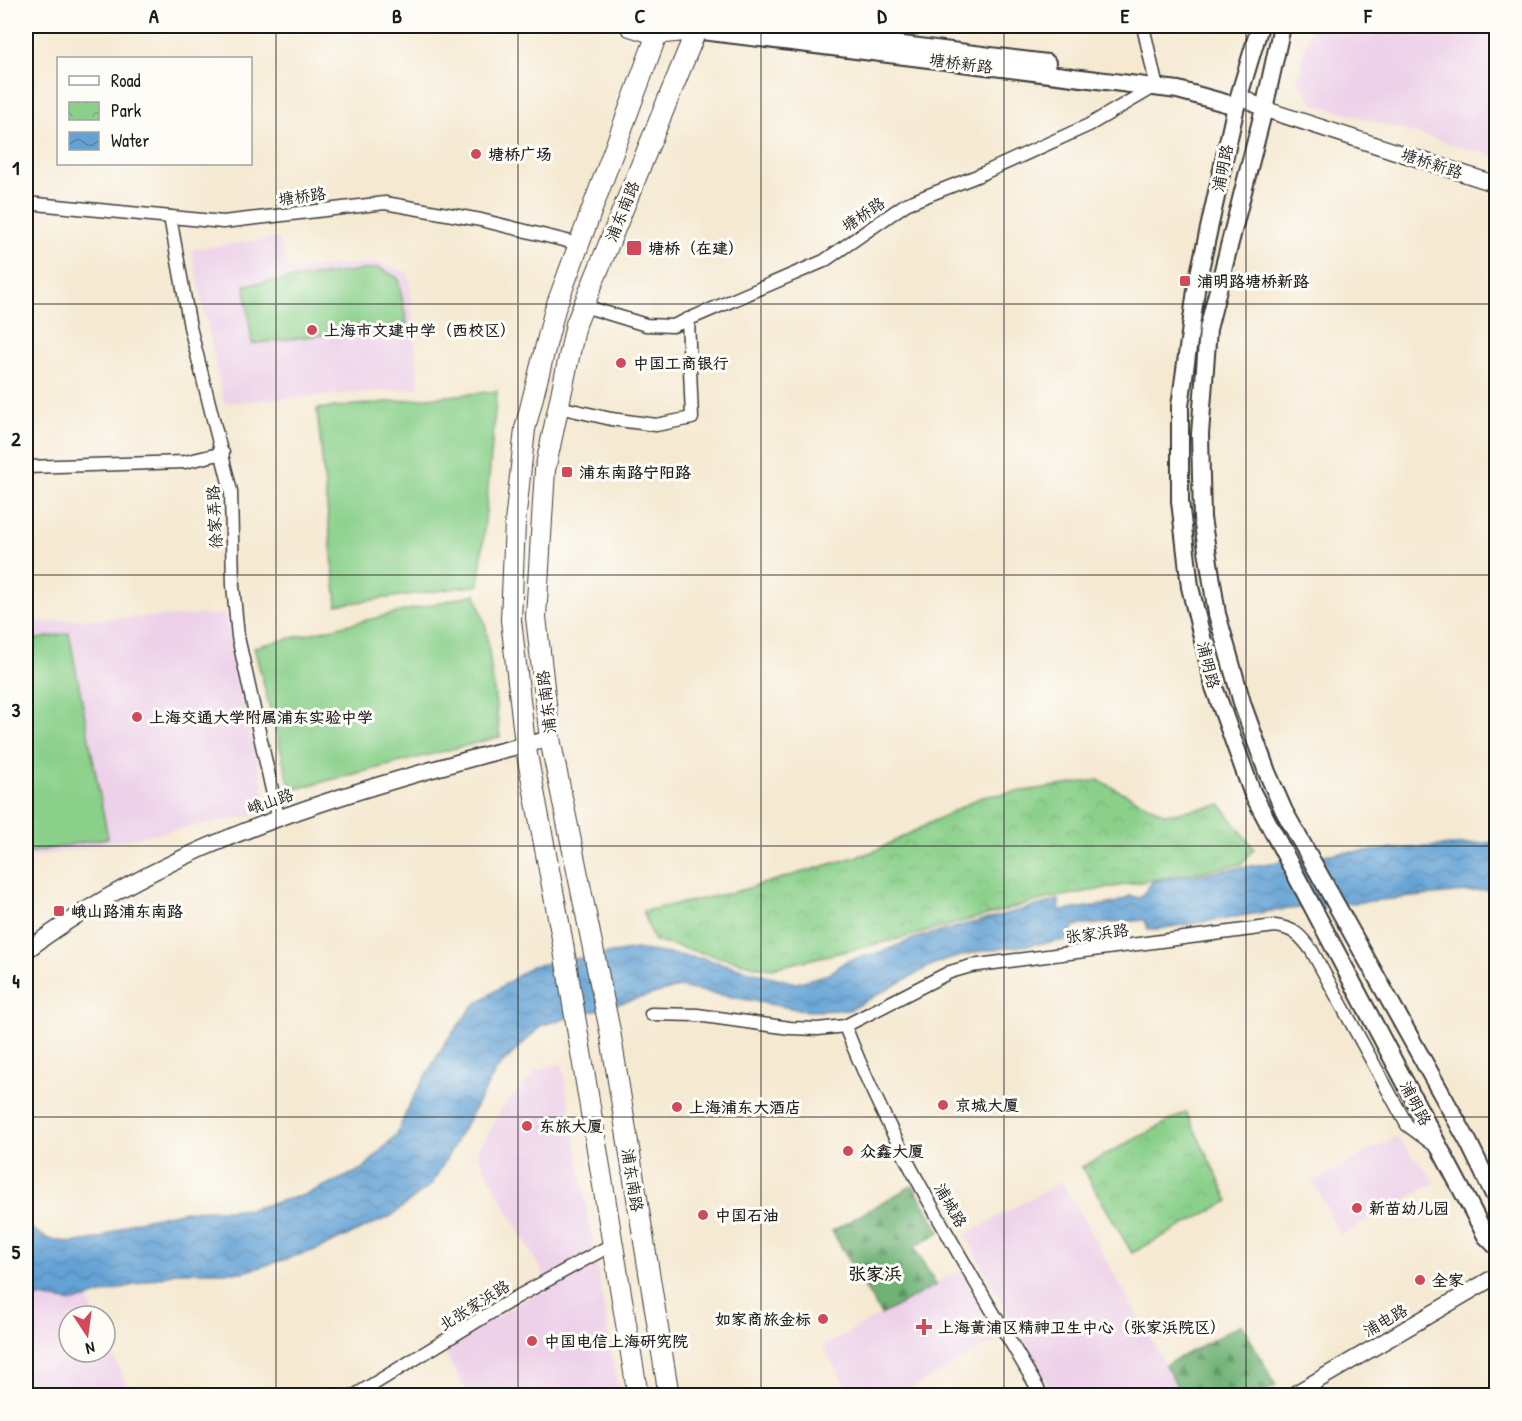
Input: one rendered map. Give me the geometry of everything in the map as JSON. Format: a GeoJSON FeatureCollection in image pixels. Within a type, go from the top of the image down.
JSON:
{"type":"FeatureCollection","features":[{"type":"Feature","properties":{"kind":"main road"},"geometry":{"type":"LineString","coordinates":[[630,26],[658,30]]}},
{"type":"Feature","properties":{"kind":"main road","name":"塘桥新路"},"geometry":{"type":"LineString","coordinates":[[753,26],[989,54],[1154,83],[1178,90],[1238,101]]}},
{"type":"Feature","properties":{"kind":"main road","name":"浦明路"},"geometry":{"type":"LineString","coordinates":[[1260,26],[1238,101],[1197,283],[1180,406],[1180,501],[1190,586],[1214,687],[1252,792],[1486,1236],[1497,1246]]}},
{"type":"Feature","properties":{"kind":"main road","name":"浦明路"},"geometry":{"type":"LineString","coordinates":[[1281,26],[1264,109],[1208,329],[1200,446],[1202,518],[1217,614],[1243,706],[1266,772],[1284,811],[1497,1198]]}},
{"type":"Feature","properties":{"kind":"main road","name":"塘桥新路"},"geometry":{"type":"LineString","coordinates":[[658,30],[696,28],[1154,83]]}},
{"type":"Feature","properties":{"kind":"main road","name":"浦东南路"},"geometry":{"type":"LineString","coordinates":[[669,1395],[610,1031],[592,934],[550,739],[536,617],[545,470],[576,324],[696,28]]}},
{"type":"Feature","properties":{"kind":"main road","name":"浦东南路"},"geometry":{"type":"LineString","coordinates":[[638,1395],[579,1035],[525,744],[511,620],[516,511],[525,429],[555,309],[658,30]]}},
{"type":"Feature","properties":{"kind":"street"},"geometry":{"type":"LineString","coordinates":[[1143,26],[1154,83]]}},
{"type":"Feature","properties":{"kind":"street","name":"塘桥路"},"geometry":{"type":"LineString","coordinates":[[584,306],[646,325],[673,326],[824,261],[906,204],[977,176],[1089,125],[1154,83]]}},
{"type":"Feature","properties":{"kind":"street","name":"塘桥新路"},"geometry":{"type":"LineString","coordinates":[[1238,101],[1497,184]]}},
{"type":"Feature","properties":{"kind":"street","name":"塘桥路"},"geometry":{"type":"LineString","coordinates":[[26,203],[234,222],[384,203],[407,205],[481,220],[579,244]]}},
{"type":"Feature","properties":{"kind":"street","name":"徐家弄路"},"geometry":{"type":"LineString","coordinates":[[170,217],[190,327],[231,491],[233,585],[238,637],[278,817]]}},
{"type":"Feature","properties":{"kind":"street"},"geometry":{"type":"LineString","coordinates":[[559,407],[656,425],[692,418],[688,319]]}},
{"type":"Feature","properties":{"kind":"street"},"geometry":{"type":"LineString","coordinates":[[26,467],[185,462],[223,453]]}},
{"type":"Feature","properties":{"kind":"street","name":"峨山路"},"geometry":{"type":"LineString","coordinates":[[26,951],[65,922],[152,870],[278,817],[360,790],[550,739]]}},
{"type":"Feature","properties":{"kind":"street","name":"张家浜路"},"geometry":{"type":"LineString","coordinates":[[651,1014],[698,1015],[790,1028],[818,1029],[844,1026],[950,972],[971,966],[1275,926],[1288,927],[1300,936],[1312,951],[1407,1125],[1441,1150]]}},
{"type":"Feature","properties":{"kind":"street","name":"浦城路"},"geometry":{"type":"LineString","coordinates":[[844,1026],[879,1108],[908,1163],[1042,1395]]}},
{"type":"Feature","properties":{"kind":"street","name":"北张家浜路"},"geometry":{"type":"LineString","coordinates":[[354,1395],[515,1298],[613,1244]]}},
{"type":"Feature","properties":{"kind":"street","name":"浦电路"},"geometry":{"type":"LineString","coordinates":[[1291,1395],[1497,1276]]}},
{"type":"Feature","properties":{"kind":"shaded area"},"geometry":{"type":"Polygon","coordinates":[[[1311,26],[1496,26],[1496,157],[1314,104],[1297,78],[1311,26]]]}},
{"type":"Feature","properties":{"kind":"shaded area","name":"上海市文建中学（西校区）"},"geometry":{"type":"Polygon","coordinates":[[[279,238],[288,270],[376,262],[409,273],[419,388],[224,403],[191,249],[279,238]]]}},
{"type":"Feature","properties":{"kind":"shaded area","name":"上海交通大学附属浦东实验中学"},"geometry":{"type":"Polygon","coordinates":[[[225,614],[268,812],[26,859],[26,622],[225,614]]]}},
{"type":"Feature","properties":{"kind":"shaded area"},"geometry":{"type":"Polygon","coordinates":[[[562,1063],[619,1395],[469,1395],[443,1350],[549,1285],[477,1154],[501,1110],[536,1071],[562,1063]]]}},
{"type":"Feature","properties":{"kind":"shaded area","name":"新苗幼儿园"},"geometry":{"type":"Polygon","coordinates":[[[1396,1137],[1436,1182],[1341,1235],[1313,1182],[1396,1137]]]}},
{"type":"Feature","properties":{"kind":"shaded area"},"geometry":{"type":"Polygon","coordinates":[[[1062,1181],[1182,1395],[1054,1395],[965,1235],[1062,1181]]]}},
{"type":"Feature","properties":{"kind":"shaded area","name":"上海黄浦区精神卫生中心（张家浜院区）"},"geometry":{"type":"Polygon","coordinates":[[[960,1271],[998,1340],[897,1396],[851,1395],[823,1346],[960,1271]]]}},
{"type":"Feature","properties":{"kind":"shaded area"},"geometry":{"type":"Polygon","coordinates":[[[26,1292],[32,1296],[74,1302],[88,1299],[90,1304],[57,1304],[57,1364],[117,1364],[131,1395],[26,1395],[26,1292]]]}},
{"type":"Feature","properties":{"kind":"green space"},"geometry":{"type":"Polygon","coordinates":[[[379,268],[398,278],[407,324],[252,344],[245,285],[379,268]]]}},
{"type":"Feature","properties":{"kind":"green space"},"geometry":{"type":"Polygon","coordinates":[[[497,391],[479,585],[337,605],[317,409],[497,391]]]}},
{"type":"Feature","properties":{"kind":"green space"},"geometry":{"type":"Polygon","coordinates":[[[476,594],[486,628],[500,737],[291,790],[254,647],[476,594]]]}},
{"type":"Feature","properties":{"kind":"green space"},"geometry":{"type":"Polygon","coordinates":[[[69,633],[108,838],[26,853],[26,641],[69,633]]]}},
{"type":"Feature","properties":{"kind":"green space"},"geometry":{"type":"Polygon","coordinates":[[[1098,780],[1165,814],[1221,805],[1254,849],[1241,864],[1046,899],[899,939],[768,969],[654,941],[643,911],[735,892],[875,851],[981,797],[1098,780]]]}},
{"type":"Feature","properties":{"kind":"green space"},"geometry":{"type":"Polygon","coordinates":[[[1186,1112],[1229,1201],[1132,1253],[1082,1167],[1186,1112]]]}},
{"type":"Feature","properties":{"kind":"green space"},"geometry":{"type":"Polygon","coordinates":[[[913,1185],[940,1232],[914,1247],[936,1285],[881,1315],[832,1231],[913,1185]]]}},
{"type":"Feature","properties":{"kind":"green space"},"geometry":{"type":"Polygon","coordinates":[[[1242,1324],[1276,1386],[1257,1395],[1182,1395],[1165,1365],[1242,1324]]]}},
{"type":"Feature","properties":{"kind":"water"},"geometry":{"type":"Polygon","coordinates":[[[1496,842],[1496,889],[1278,910],[1158,929],[1148,929],[1145,920],[1074,926],[1068,940],[975,952],[934,964],[849,1010],[807,1011],[679,987],[542,1025],[497,1069],[432,1184],[391,1216],[318,1249],[244,1272],[178,1272],[74,1302],[32,1296],[26,1292],[26,1225],[48,1239],[72,1243],[101,1238],[133,1222],[186,1211],[250,1209],[304,1195],[363,1169],[397,1134],[410,1103],[445,1043],[473,1006],[532,966],[636,949],[705,959],[796,983],[829,974],[846,961],[878,953],[916,938],[1059,900],[1060,911],[1115,903],[1130,896],[1140,898],[1153,881],[1337,853],[1496,842]]]}},
{"type":"Feature","properties":{"kind":"place","name":"塘桥广场"},"geometry":{"type":"Point","coordinates":[476,154]}},
{"type":"Feature","properties":{"kind":"place","name":"塘桥（在建）"},"geometry":{"type":"Point","coordinates":[634,248]}},
{"type":"Feature","properties":{"kind":"place","name":"浦明路塘桥新路"},"geometry":{"type":"Point","coordinates":[1185,281]}},
{"type":"Feature","properties":{"kind":"place","name":"上海市文建中学（西校区）"},"geometry":{"type":"Point","coordinates":[312,330]}},
{"type":"Feature","properties":{"kind":"place","name":"中国工商银行"},"geometry":{"type":"Point","coordinates":[621,363]}},
{"type":"Feature","properties":{"kind":"place","name":"浦东南路宁阳路"},"geometry":{"type":"Point","coordinates":[567,472]}},
{"type":"Feature","properties":{"kind":"place","name":"上海交通大学附属浦东实验中学"},"geometry":{"type":"Point","coordinates":[137,717]}},
{"type":"Feature","properties":{"kind":"place","name":"峨山路浦东南路"},"geometry":{"type":"Point","coordinates":[59,911]}},
{"type":"Feature","properties":{"kind":"place","name":"京城大厦"},"geometry":{"type":"Point","coordinates":[943,1105]}},
{"type":"Feature","properties":{"kind":"place","name":"上海浦东大酒店"},"geometry":{"type":"Point","coordinates":[677,1107]}},
{"type":"Feature","properties":{"kind":"place","name":"东旅大厦"},"geometry":{"type":"Point","coordinates":[527,1126]}},
{"type":"Feature","properties":{"kind":"place","name":"众鑫大厦"},"geometry":{"type":"Point","coordinates":[848,1151]}},
{"type":"Feature","properties":{"kind":"place","name":"新苗幼儿园"},"geometry":{"type":"Point","coordinates":[1357,1208]}},
{"type":"Feature","properties":{"kind":"place","name":"中国石油"},"geometry":{"type":"Point","coordinates":[703,1215]}},
{"type":"Feature","properties":{"kind":"place","name":"全家"},"geometry":{"type":"Point","coordinates":[1420,1280]}},
{"type":"Feature","properties":{"kind":"place","name":"如家商旅金标"},"geometry":{"type":"Point","coordinates":[823,1319]}},
{"type":"Feature","properties":{"kind":"place","name":"上海黄浦区精神卫生中心（张家浜院区）"},"geometry":{"type":"Point","coordinates":[924,1327]}},
{"type":"Feature","properties":{"kind":"place","name":"中国电信上海研究院"},"geometry":{"type":"Point","coordinates":[532,1341]}},
{"type":"Feature","properties":{"kind":"district","name":"张家浜"},"geometry":{"type":"Point","coordinates":[875,1273]}}]}
